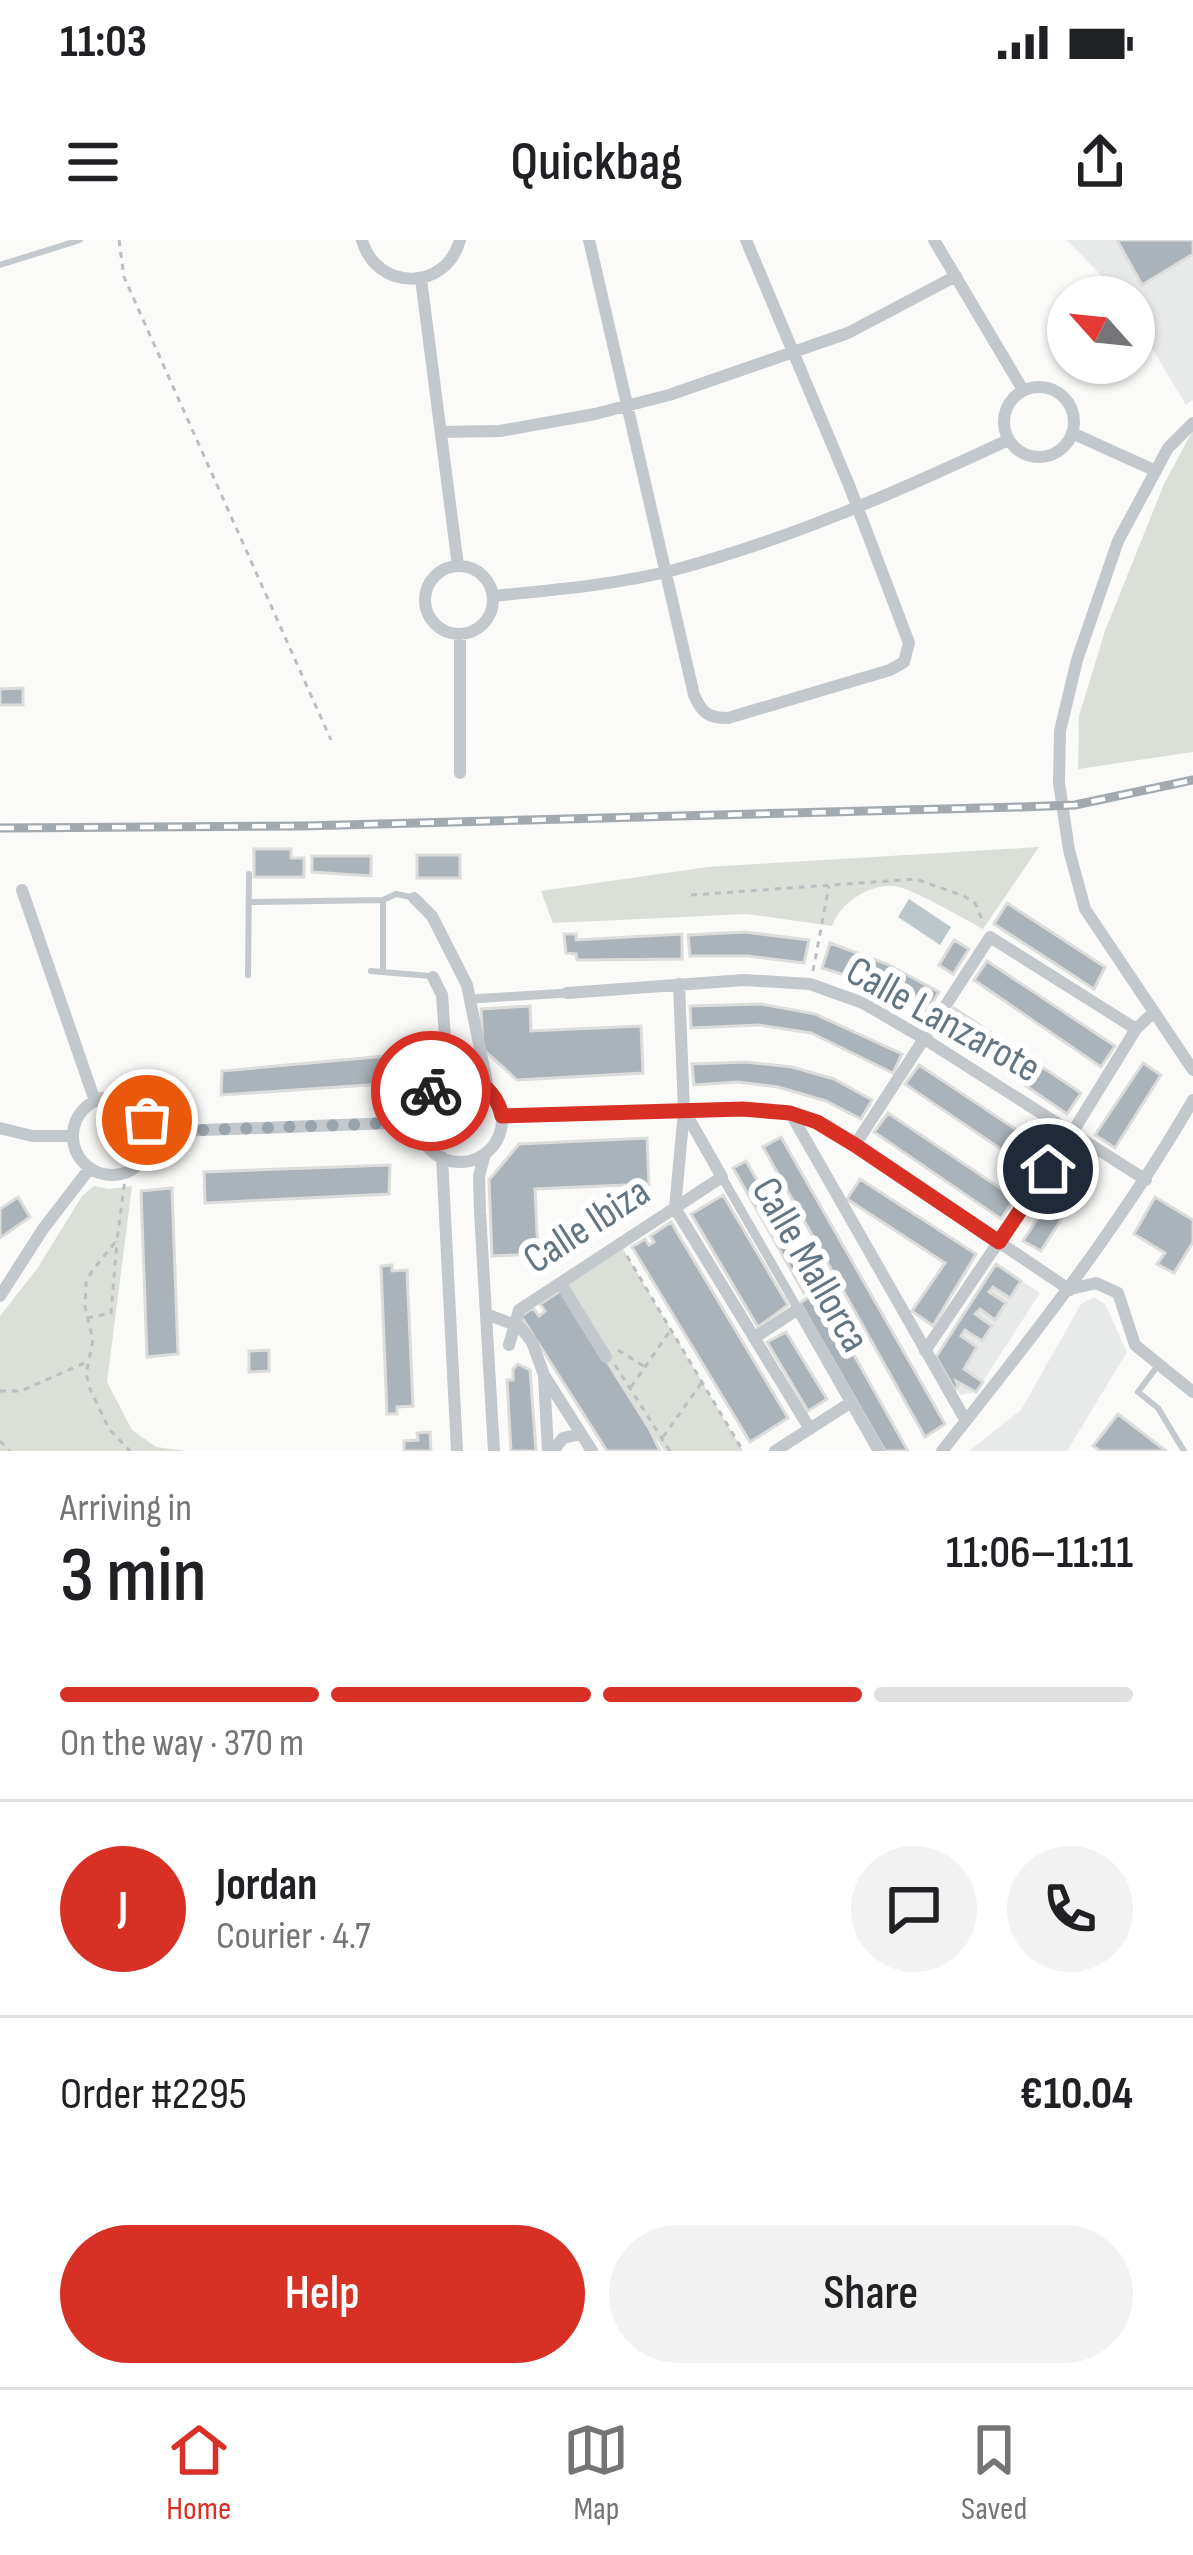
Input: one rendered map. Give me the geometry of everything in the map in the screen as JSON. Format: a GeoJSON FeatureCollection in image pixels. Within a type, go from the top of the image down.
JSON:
{"type":"FeatureCollection","features":[{"type":"Feature","properties":{"kind":"street"},"geometry":{"type":"LineString","coordinates":[[362,240],[373,263],[403,279],[421,279],[449,262],[460,240]]}},
{"type":"Feature","properties":{"kind":"street"},"geometry":{"type":"LineString","coordinates":[[589,240],[694,695],[701,711],[712,718],[728,718],[890,670],[904,662],[909,643],[796,352],[746,240]]}},
{"type":"Feature","properties":{"kind":"street"},"geometry":{"type":"LineString","coordinates":[[934,240],[1023,390]]}},
{"type":"Feature","properties":{"kind":"street"},"geometry":{"type":"LineString","coordinates":[[441,432],[500,431],[627,406],[848,333],[956,276]]}},
{"type":"Feature","properties":{"kind":"street"},"geometry":{"type":"LineString","coordinates":[[421,279],[458,566]]}},
{"type":"Feature","properties":{"kind":"street"},"geometry":{"type":"LineString","coordinates":[[1046,387],[1058,392],[1072,410],[1072,434],[1048,457],[1025,455],[1008,440],[1003,418],[1006,407],[1023,390],[1046,387]]}},
{"type":"Feature","properties":{"kind":"street"},"geometry":{"type":"LineString","coordinates":[[1193,423],[1168,448],[1118,541],[1077,660],[1060,731],[1059,783],[1069,850],[1085,909],[1193,1070]]}},
{"type":"Feature","properties":{"kind":"street"},"geometry":{"type":"LineString","coordinates":[[1072,434],[1156,470]]}},
{"type":"Feature","properties":{"kind":"street"},"geometry":{"type":"LineString","coordinates":[[493,596],[665,572],[859,510],[1008,440]]}},
{"type":"Feature","properties":{"kind":"street"},"geometry":{"type":"LineString","coordinates":[[458,566],[480,573],[493,596],[484,623],[460,634],[433,624],[424,603],[430,581],[458,566]]}},
{"type":"Feature","properties":{"kind":"street"},"geometry":{"type":"LineString","coordinates":[[460,634],[460,772]]}},
{"type":"Feature","properties":{"kind":"street"},"geometry":{"type":"LineString","coordinates":[[22,890],[95,1101]]}},
{"type":"Feature","properties":{"kind":"street"},"geometry":{"type":"LineString","coordinates":[[414,898],[426,905],[448,943],[472,999],[489,1089],[502,1116],[495,1143],[485,1154],[464,1162],[442,1157],[425,1143],[419,1122],[426,1096],[448,1080],[470,1079],[489,1089]]}},
{"type":"Feature","properties":{"kind":"street"},"geometry":{"type":"LineString","coordinates":[[855,1145],[990,937],[1136,1029]]}},
{"type":"Feature","properties":{"kind":"street"},"geometry":{"type":"LineString","coordinates":[[434,976],[442,994],[448,1080]]}},
{"type":"Feature","properties":{"kind":"street","name":"Calle Lanzarote"},"geometry":{"type":"LineString","coordinates":[[472,999],[744,980],[810,984],[862,1003],[923,1038],[1146,1180]]}},
{"type":"Feature","properties":{"kind":"street"},"geometry":{"type":"LineString","coordinates":[[679,984],[685,1111],[675,1208],[810,1429]]}},
{"type":"Feature","properties":{"kind":"street"},"geometry":{"type":"LineString","coordinates":[[925,1352],[1136,1029],[1153,1013]]}},
{"type":"Feature","properties":{"kind":"street"},"geometry":{"type":"LineString","coordinates":[[107,1097],[131,1102],[151,1132],[147,1153],[126,1172],[111,1175],[90,1168],[75,1149],[73,1136],[79,1115],[107,1097]]}},
{"type":"Feature","properties":{"kind":"street"},"geometry":{"type":"LineString","coordinates":[[942,1451],[1070,1290],[1146,1180],[1193,1100]]}},
{"type":"Feature","properties":{"kind":"street"},"geometry":{"type":"LineString","coordinates":[[502,1116],[743,1109],[790,1113],[817,1122],[1070,1290],[1096,1283],[1118,1293],[1135,1346],[1193,1392]]}},
{"type":"Feature","properties":{"kind":"street","name":"Calle Mallorca"},"geometry":{"type":"LineString","coordinates":[[685,1111],[879,1451]]}},
{"type":"Feature","properties":{"kind":"street"},"geometry":{"type":"LineString","coordinates":[[790,1113],[966,1421]]}},
{"type":"Feature","properties":{"kind":"street"},"geometry":{"type":"LineString","coordinates":[[151,1132],[419,1122]]}},
{"type":"Feature","properties":{"kind":"street"},"geometry":{"type":"LineString","coordinates":[[0,1128],[32,1136],[73,1136]]}},
{"type":"Feature","properties":{"kind":"street"},"geometry":{"type":"LineString","coordinates":[[485,1154],[479,1176],[494,1451]]}},
{"type":"Feature","properties":{"kind":"street"},"geometry":{"type":"LineString","coordinates":[[442,1157],[457,1451]]}},
{"type":"Feature","properties":{"kind":"street"},"geometry":{"type":"LineString","coordinates":[[0,1296],[90,1168]]}},
{"type":"Feature","properties":{"kind":"street","name":"Calle Ibiza"},"geometry":{"type":"LineString","coordinates":[[508,1345],[519,1310],[722,1177]]}},
{"type":"Feature","properties":{"kind":"street"},"geometry":{"type":"LineString","coordinates":[[561,1284],[610,1360]]}},
{"type":"Feature","properties":{"kind":"street"},"geometry":{"type":"LineString","coordinates":[[754,1338],[797,1309]]}},
{"type":"Feature","properties":{"kind":"street"},"geometry":{"type":"LineString","coordinates":[[487,1314],[513,1322],[532,1342],[544,1375],[592,1451]]}},
{"type":"Feature","properties":{"kind":"street"},"geometry":{"type":"LineString","coordinates":[[489,1361],[508,1345],[538,1358]]}},
{"type":"Feature","properties":{"kind":"street"},"geometry":{"type":"LineString","coordinates":[[544,1375],[550,1451]]}},
{"type":"Feature","properties":{"kind":"street"},"geometry":{"type":"LineString","coordinates":[[775,1451],[850,1403]]}},
{"type":"Feature","properties":{"kind":"street"},"geometry":{"type":"LineString","coordinates":[[550,1451],[563,1438],[581,1434]]}},
{"type":"Feature","properties":{"kind":"lane"},"geometry":{"type":"LineString","coordinates":[[0,265],[80,240]]}},
{"type":"Feature","properties":{"kind":"lane"},"geometry":{"type":"LineString","coordinates":[[248,975],[249,874]]}},
{"type":"Feature","properties":{"kind":"lane"},"geometry":{"type":"LineString","coordinates":[[249,902],[383,899],[396,894],[414,898]]}},
{"type":"Feature","properties":{"kind":"lane"},"geometry":{"type":"LineString","coordinates":[[383,899],[383,972]]}},
{"type":"Feature","properties":{"kind":"lane"},"geometry":{"type":"LineString","coordinates":[[371,971],[434,976]]}},
{"type":"Feature","properties":{"kind":"lane"},"geometry":{"type":"LineString","coordinates":[[1160,1363],[1138,1392],[1158,1408],[1184,1451]]}},
{"type":"Feature","properties":{"kind":"path"},"geometry":{"type":"LineString","coordinates":[[119,240],[124,277],[331,740]]}},
{"type":"Feature","properties":{"kind":"path"},"geometry":{"type":"LineString","coordinates":[[691,895],[916,879],[975,903],[990,937]]}},
{"type":"Feature","properties":{"kind":"path"},"geometry":{"type":"LineString","coordinates":[[810,984],[829,885]]}},
{"type":"Feature","properties":{"kind":"path"},"geometry":{"type":"LineString","coordinates":[[87,1318],[111,1313],[126,1172]]}},
{"type":"Feature","properties":{"kind":"path"},"geometry":{"type":"LineString","coordinates":[[117,1240],[86,1283],[93,1340],[86,1374],[101,1414],[130,1451]]}},
{"type":"Feature","properties":{"kind":"path"},"geometry":{"type":"LineString","coordinates":[[620,1244],[742,1451]]}},
{"type":"Feature","properties":{"kind":"path"},"geometry":{"type":"LineString","coordinates":[[631,1389],[671,1330]]}},
{"type":"Feature","properties":{"kind":"path"},"geometry":{"type":"LineString","coordinates":[[645,1367],[618,1350],[610,1360],[670,1451]]}},
{"type":"Feature","properties":{"kind":"path"},"geometry":{"type":"LineString","coordinates":[[0,1391],[21,1391],[88,1361]]}},
{"type":"Feature","properties":{"kind":"path"},"geometry":{"type":"LineString","coordinates":[[662,1438],[702,1382]]}},
{"type":"Feature","properties":{"kind":"path"},"geometry":{"type":"LineString","coordinates":[[0,1441],[10,1451]]}},
{"type":"Feature","properties":{"kind":"shaded area"},"geometry":{"type":"Polygon","coordinates":[[[1067,240],[1193,240],[1193,400],[1186,405],[1155,353],[1155,276],[1102,276],[1067,240]]]}},
{"type":"Feature","properties":{"kind":"shaded area"},"geometry":{"type":"Polygon","coordinates":[[[1193,430],[1193,752],[1078,769],[1079,716],[1105,631],[1164,484],[1193,430]]]}},
{"type":"Feature","properties":{"kind":"shaded area"},"geometry":{"type":"Polygon","coordinates":[[[1039,847],[983,929],[894,886],[857,897],[841,910],[832,926],[747,914],[553,923],[541,891],[708,867],[1039,847]]]}},
{"type":"Feature","properties":{"kind":"shaded area"},"geometry":{"type":"Polygon","coordinates":[[[909,899],[951,927],[940,945],[898,917],[909,899]]]}},
{"type":"Feature","properties":{"kind":"shaded area"},"geometry":{"type":"Polygon","coordinates":[[[94,1186],[132,1186],[107,1382],[132,1430],[156,1447],[186,1451],[0,1451],[0,1316],[37,1269],[82,1196],[94,1186]]]}},
{"type":"Feature","properties":{"kind":"shaded area"},"geometry":{"type":"Polygon","coordinates":[[[620,1244],[743,1451],[664,1451],[561,1284],[620,1244]]]}},
{"type":"Feature","properties":{"kind":"shaded area"},"geometry":{"type":"Polygon","coordinates":[[[996,1264],[1040,1293],[976,1392],[960,1395],[936,1357],[996,1264]]]}},
{"type":"Feature","properties":{"kind":"shaded area"},"geometry":{"type":"Polygon","coordinates":[[[1094,1297],[1105,1304],[1127,1352],[1067,1451],[969,1451],[1021,1410],[1081,1304],[1094,1297]]]}},
{"type":"Feature","properties":{"kind":"building"},"geometry":{"type":"Polygon","coordinates":[[[1117,240],[1193,240],[1193,254],[1155,277],[1137,276],[1117,240]]]}},
{"type":"Feature","properties":{"kind":"building"},"geometry":{"type":"Polygon","coordinates":[[[23,688],[23,705],[0,705],[0,689],[23,688]]]}},
{"type":"Feature","properties":{"kind":"building"},"geometry":{"type":"Polygon","coordinates":[[[254,849],[291,849],[291,858],[304,858],[304,877],[254,877],[254,849]]]}},
{"type":"Feature","properties":{"kind":"building"},"geometry":{"type":"Polygon","coordinates":[[[417,855],[460,855],[460,878],[417,878],[417,855]]]}},
{"type":"Feature","properties":{"kind":"building"},"geometry":{"type":"Polygon","coordinates":[[[312,856],[371,856],[371,876],[312,872],[312,856]]]}},
{"type":"Feature","properties":{"kind":"building"},"geometry":{"type":"Polygon","coordinates":[[[1007,903],[1105,967],[1094,989],[994,924],[1007,903]]]}},
{"type":"Feature","properties":{"kind":"building"},"geometry":{"type":"Polygon","coordinates":[[[745,932],[809,940],[804,963],[690,956],[688,935],[745,932]]]}},
{"type":"Feature","properties":{"kind":"building"},"geometry":{"type":"Polygon","coordinates":[[[564,934],[576,934],[576,940],[682,934],[682,959],[577,960],[576,954],[566,953],[564,934]]]}},
{"type":"Feature","properties":{"kind":"building"},"geometry":{"type":"Polygon","coordinates":[[[954,940],[969,949],[953,974],[939,965],[954,940]]]}},
{"type":"Feature","properties":{"kind":"building"},"geometry":{"type":"Polygon","coordinates":[[[830,943],[887,964],[939,992],[926,1013],[864,981],[822,968],[830,943]]]}},
{"type":"Feature","properties":{"kind":"building"},"geometry":{"type":"Polygon","coordinates":[[[987,961],[1115,1046],[1101,1067],[974,980],[987,961]]]}},
{"type":"Feature","properties":{"kind":"building"},"geometry":{"type":"Polygon","coordinates":[[[761,1004],[815,1014],[902,1054],[893,1073],[811,1033],[759,1025],[691,1028],[690,1006],[761,1004]]]}},
{"type":"Feature","properties":{"kind":"building"},"geometry":{"type":"Polygon","coordinates":[[[530,1006],[531,1031],[641,1026],[643,1073],[517,1080],[483,1049],[481,1009],[530,1006]]]}},
{"type":"Feature","properties":{"kind":"building"},"geometry":{"type":"Polygon","coordinates":[[[954,1008],[1081,1093],[1067,1114],[940,1027],[954,1008]]]}},
{"type":"Feature","properties":{"kind":"building"},"geometry":{"type":"Polygon","coordinates":[[[398,1055],[398,1083],[221,1095],[222,1071],[398,1055]]]}},
{"type":"Feature","properties":{"kind":"building"},"geometry":{"type":"Polygon","coordinates":[[[746,1062],[792,1067],[834,1079],[872,1100],[861,1119],[826,1101],[778,1087],[738,1082],[694,1085],[692,1064],[746,1062]]]}},
{"type":"Feature","properties":{"kind":"building"},"geometry":{"type":"Polygon","coordinates":[[[1143,1063],[1161,1075],[1115,1148],[1095,1135],[1143,1063]]]}},
{"type":"Feature","properties":{"kind":"building"},"geometry":{"type":"Polygon","coordinates":[[[919,1065],[1047,1150],[1033,1171],[905,1084],[919,1065]]]}},
{"type":"Feature","properties":{"kind":"building"},"geometry":{"type":"Polygon","coordinates":[[[888,1113],[1015,1198],[1001,1219],[874,1132],[888,1113]]]}},
{"type":"Feature","properties":{"kind":"building"},"geometry":{"type":"Polygon","coordinates":[[[781,1137],[945,1424],[925,1437],[763,1147],[781,1137]]]}},
{"type":"Feature","properties":{"kind":"building"},"geometry":{"type":"Polygon","coordinates":[[[647,1138],[649,1184],[535,1189],[538,1254],[492,1256],[489,1180],[519,1144],[647,1138]]]}},
{"type":"Feature","properties":{"kind":"building"},"geometry":{"type":"Polygon","coordinates":[[[1077,1158],[1093,1169],[1041,1251],[1023,1241],[1077,1158]]]}},
{"type":"Feature","properties":{"kind":"building"},"geometry":{"type":"Polygon","coordinates":[[[746,1161],[817,1284],[804,1293],[733,1168],[746,1161]]]}},
{"type":"Feature","properties":{"kind":"building"},"geometry":{"type":"Polygon","coordinates":[[[390,1165],[389,1194],[205,1203],[204,1172],[390,1165]]]}},
{"type":"Feature","properties":{"kind":"building"},"geometry":{"type":"Polygon","coordinates":[[[860,1179],[976,1254],[933,1326],[912,1311],[945,1263],[847,1199],[860,1179]]]}},
{"type":"Feature","properties":{"kind":"building"},"geometry":{"type":"Polygon","coordinates":[[[172,1188],[178,1354],[147,1357],[141,1191],[172,1188]]]}},
{"type":"Feature","properties":{"kind":"building"},"geometry":{"type":"Polygon","coordinates":[[[723,1195],[788,1305],[758,1327],[691,1214],[723,1195]]]}},
{"type":"Feature","properties":{"kind":"building"},"geometry":{"type":"Polygon","coordinates":[[[18,1197],[30,1217],[0,1238],[0,1209],[18,1197]]]}},
{"type":"Feature","properties":{"kind":"building"},"geometry":{"type":"Polygon","coordinates":[[[1155,1197],[1193,1220],[1193,1242],[1174,1273],[1157,1264],[1165,1253],[1134,1234],[1155,1197]]]}},
{"type":"Feature","properties":{"kind":"building"},"geometry":{"type":"Polygon","coordinates":[[[671,1222],[788,1418],[750,1442],[632,1247],[645,1239],[649,1245],[654,1242],[650,1236],[671,1222]]]}},
{"type":"Feature","properties":{"kind":"building"},"geometry":{"type":"Polygon","coordinates":[[[996,1264],[1021,1281],[1010,1298],[993,1287],[989,1292],[1006,1303],[995,1320],[980,1309],[975,1314],[992,1326],[982,1341],[965,1330],[961,1336],[977,1347],[964,1369],[983,1382],[976,1392],[956,1381],[955,1390],[936,1357],[996,1264]]]}},
{"type":"Feature","properties":{"kind":"building"},"geometry":{"type":"Polygon","coordinates":[[[392,1265],[392,1271],[407,1270],[413,1406],[397,1407],[397,1414],[387,1414],[381,1266],[392,1265]]]}},
{"type":"Feature","properties":{"kind":"building"},"geometry":{"type":"Polygon","coordinates":[[[562,1290],[660,1451],[607,1451],[521,1316],[533,1308],[539,1316],[545,1311],[540,1304],[562,1290]]]}},
{"type":"Feature","properties":{"kind":"building"},"geometry":{"type":"Polygon","coordinates":[[[818,1291],[908,1451],[885,1451],[800,1303],[818,1291]]]}},
{"type":"Feature","properties":{"kind":"building"},"geometry":{"type":"Polygon","coordinates":[[[786,1332],[827,1399],[808,1411],[767,1342],[786,1332]]]}},
{"type":"Feature","properties":{"kind":"building"},"geometry":{"type":"Polygon","coordinates":[[[269,1350],[269,1371],[249,1372],[249,1351],[269,1350]]]}},
{"type":"Feature","properties":{"kind":"building"},"geometry":{"type":"Polygon","coordinates":[[[518,1364],[530,1370],[536,1451],[511,1451],[507,1380],[513,1380],[518,1364]]]}},
{"type":"Feature","properties":{"kind":"building"},"geometry":{"type":"Polygon","coordinates":[[[1118,1414],[1166,1451],[1100,1451],[1093,1446],[1118,1414]]]}},
{"type":"Feature","properties":{"kind":"building"},"geometry":{"type":"Polygon","coordinates":[[[430,1432],[431,1451],[404,1451],[404,1441],[418,1440],[417,1433],[430,1432]]]}},
{"type":"Feature","properties":{"kind":"railway"},"geometry":{"type":"LineString","coordinates":[[0,828],[303,826],[1075,805],[1193,780]]}},
{"type":"Feature","properties":{"kind":"way so far"},"geometry":{"type":"LineString","coordinates":[[147,1120],[151,1132],[419,1122],[420,1109],[431,1091]]}},
{"type":"Feature","properties":{"kind":"route"},"geometry":{"type":"LineString","coordinates":[[431,1091],[448,1080],[470,1079],[489,1089],[502,1116],[743,1109],[790,1113],[817,1122],[855,1145],[999,1242],[1048,1169]]}}]}
